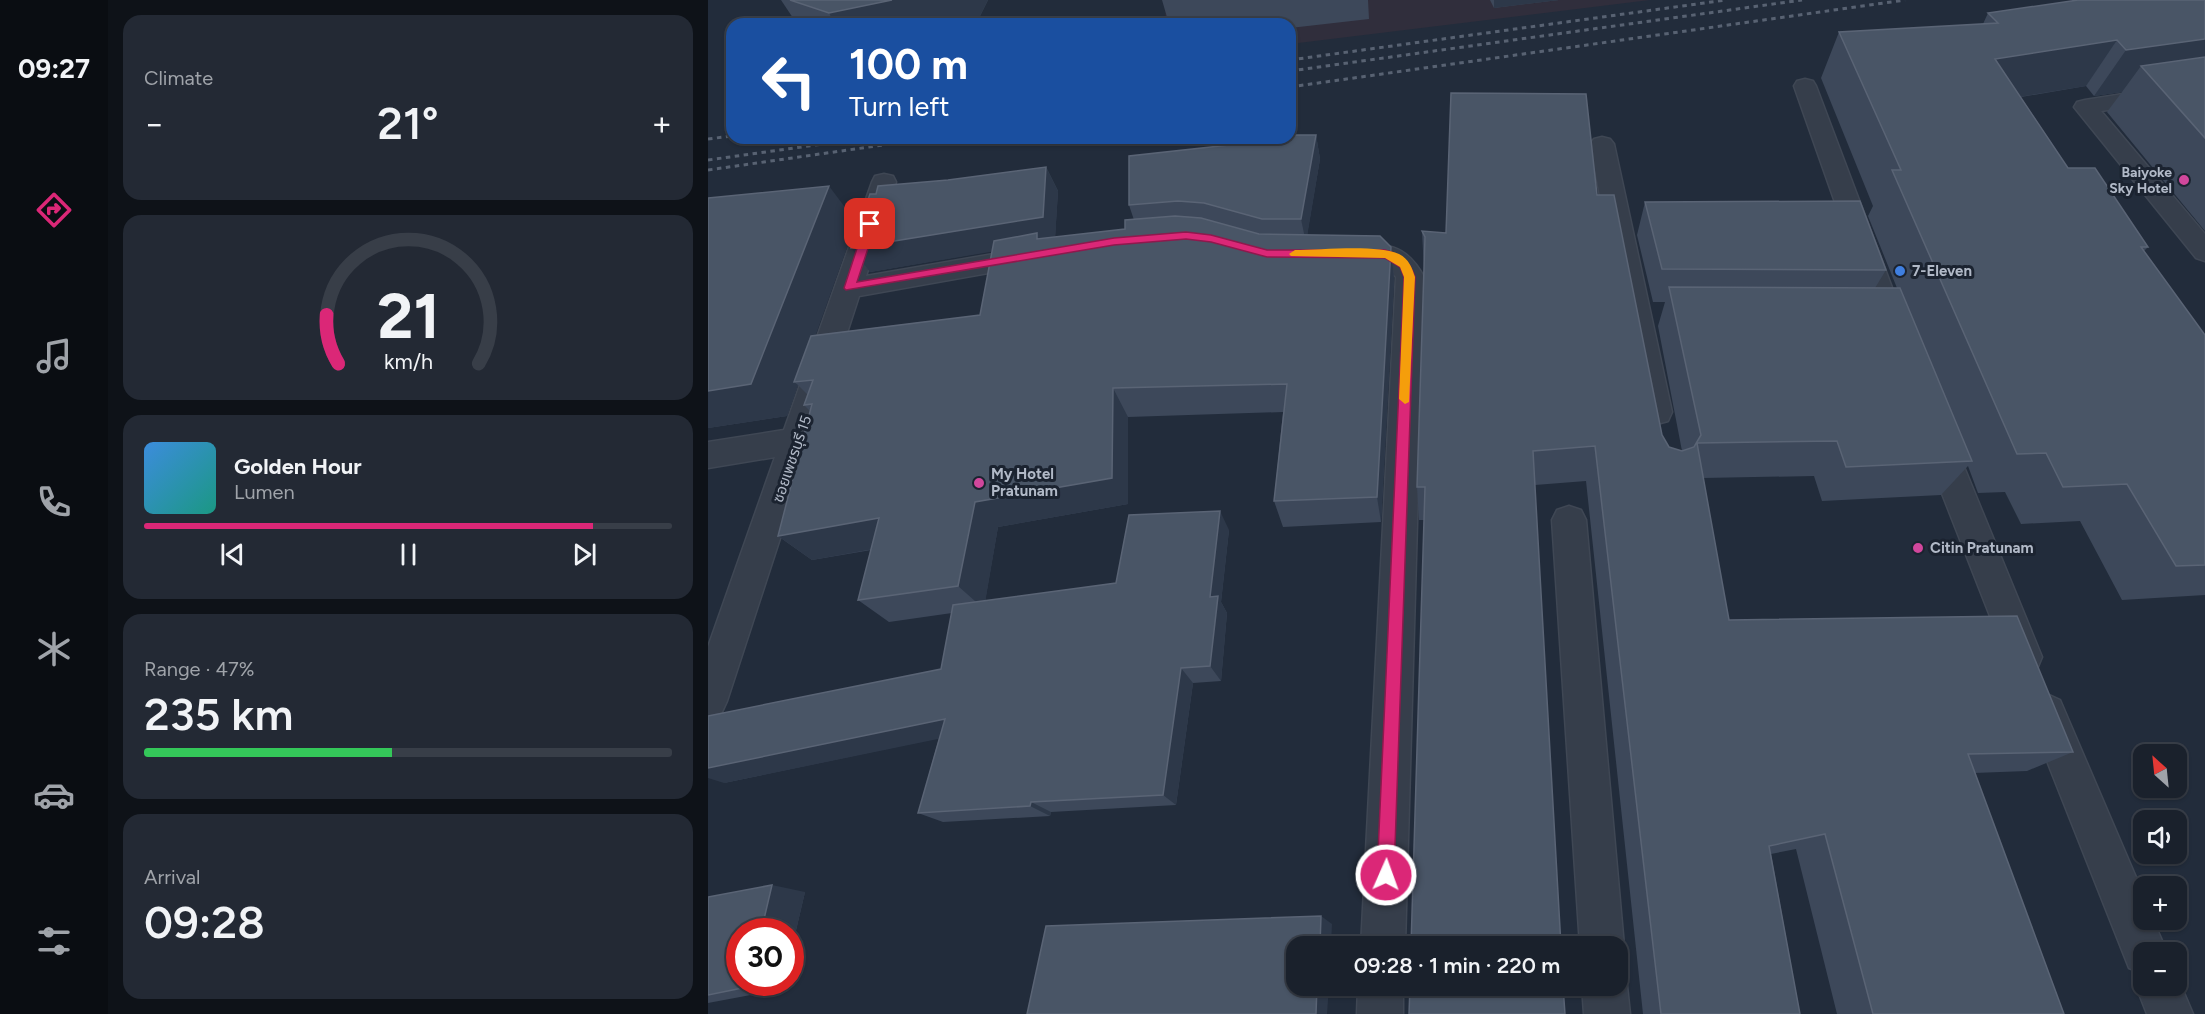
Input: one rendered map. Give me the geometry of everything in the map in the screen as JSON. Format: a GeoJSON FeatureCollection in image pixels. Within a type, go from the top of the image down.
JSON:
{"type":"FeatureCollection","features":[{"type":"Feature","properties":{"kind":"street"},"geometry":{"type":"LineString","coordinates":[[1805,86],[1876,315],[1905,359]]}},
{"type":"Feature","properties":{"kind":"street"},"geometry":{"type":"LineString","coordinates":[[2205,88],[2085,107],[2205,252]]}},
{"type":"Feature","properties":{"kind":"street"},"geometry":{"type":"LineString","coordinates":[[1602,144],[1650,314],[1661,436]]}},
{"type":"Feature","properties":{"kind":"street","name":"ซอยเพชรบุรี 15"},"geometry":{"type":"LineString","coordinates":[[708,701],[850,288],[884,182]]}},
{"type":"Feature","properties":{"kind":"street"},"geometry":{"type":"LineString","coordinates":[[850,288],[1058,252]]}},
{"type":"Feature","properties":{"kind":"street"},"geometry":{"type":"LineString","coordinates":[[1326,254],[1385,254],[1397,258],[1405,265],[1410,277],[1383,936]]}},
{"type":"Feature","properties":{"kind":"street"},"geometry":{"type":"LineString","coordinates":[[1927,414],[2010,624],[2141,942]]}},
{"type":"Feature","properties":{"kind":"street"},"geometry":{"type":"LineString","coordinates":[[708,455],[798,441]]}},
{"type":"Feature","properties":{"kind":"street"},"geometry":{"type":"LineString","coordinates":[[1569,520],[1601,936]]}},
{"type":"Feature","properties":{"kind":"street"},"geometry":{"type":"LineString","coordinates":[[1975,624],[2010,624]]}},
{"type":"Feature","properties":{"kind":"street"},"geometry":{"type":"LineString","coordinates":[[1380,1014],[1381,996]]}},
{"type":"Feature","properties":{"kind":"street"},"geometry":{"type":"LineString","coordinates":[[1606,996],[1607,1014]]}},
{"type":"Feature","properties":{"kind":"street"},"geometry":{"type":"LineString","coordinates":[[2163,996],[2170,1014]]}},
{"type":"Feature","properties":{"kind":"shaded area"},"geometry":{"type":"Polygon","coordinates":[[[1166,0],[1650,0],[1296,43],[1296,18],[1165,18],[1166,0]]]}},
{"type":"Feature","properties":{"kind":"building"},"geometry":{"type":"Polygon","coordinates":[[[790,0],[892,0],[829,13],[790,0]]]}},
{"type":"Feature","properties":{"kind":"building"},"geometry":{"type":"Polygon","coordinates":[[[2078,0],[2205,0],[2205,39],[2126,50],[2117,40],[1995,59],[2068,168],[2095,168],[2148,247],[2141,247],[2205,335],[2205,565],[2176,566],[2127,484],[2063,487],[2046,453],[2017,454],[1892,170],[1901,170],[1839,32],[1998,23],[1988,13],[2078,0]]]}},
{"type":"Feature","properties":{"kind":"building"},"geometry":{"type":"Polygon","coordinates":[[[2205,57],[2205,138],[2141,66],[2205,57]]]}},
{"type":"Feature","properties":{"kind":"building"},"geometry":{"type":"Polygon","coordinates":[[[1451,93],[1586,94],[1597,195],[1614,195],[1662,435],[1669,447],[1682,451],[1694,447],[1701,435],[1669,287],[1900,288],[1972,461],[1846,467],[1837,441],[1697,443],[1729,620],[2017,616],[2073,752],[1968,754],[2064,1014],[1873,1014],[1825,834],[1769,846],[1800,1014],[1661,1014],[1595,446],[1533,451],[1560,936],[1411,936],[1425,487],[1417,487],[1425,237],[1422,231],[1446,233],[1451,93]]]}},
{"type":"Feature","properties":{"kind":"building"},"geometry":{"type":"Polygon","coordinates":[[[1296,135],[1316,135],[1301,219],[1262,219],[1204,203],[1178,201],[1129,205],[1129,156],[1238,144],[1296,144],[1296,135]]]}},
{"type":"Feature","properties":{"kind":"building"},"geometry":{"type":"Polygon","coordinates":[[[1046,167],[1043,217],[851,248],[870,194],[876,194],[878,186],[948,180],[1046,167]]]}},
{"type":"Feature","properties":{"kind":"building"},"geometry":{"type":"Polygon","coordinates":[[[829,186],[751,384],[708,391],[708,198],[829,186]]]}},
{"type":"Feature","properties":{"kind":"building"},"geometry":{"type":"Polygon","coordinates":[[[1860,201],[1886,270],[1662,269],[1645,202],[1860,201]]]}},
{"type":"Feature","properties":{"kind":"building"},"geometry":{"type":"Polygon","coordinates":[[[1175,216],[1201,218],[1259,234],[1380,236],[1391,247],[1377,497],[1274,501],[1287,384],[1113,388],[1112,478],[975,502],[958,586],[858,600],[879,518],[778,536],[812,404],[804,405],[813,380],[794,382],[811,336],[980,315],[994,241],[1037,233],[1037,239],[1125,229],[1125,220],[1175,216]]]}},
{"type":"Feature","properties":{"kind":"building"},"geometry":{"type":"Polygon","coordinates":[[[1220,511],[1210,597],[1218,596],[1210,666],[1181,668],[1163,795],[1031,802],[1030,806],[918,813],[945,719],[708,768],[708,716],[941,669],[953,605],[1116,583],[1129,515],[1220,511]]]}},
{"type":"Feature","properties":{"kind":"building"},"geometry":{"type":"Polygon","coordinates":[[[772,885],[764,918],[726,918],[726,991],[708,995],[708,897],[772,885]]]}},
{"type":"Feature","properties":{"kind":"building"},"geometry":{"type":"Polygon","coordinates":[[[1321,916],[1320,936],[1286,936],[1286,996],[1317,996],[1316,1014],[1027,1014],[1046,926],[1321,916]]]}},
{"type":"Feature","properties":{"kind":"building"},"geometry":{"type":"Polygon","coordinates":[[[1410,996],[1564,996],[1565,1014],[1409,1014],[1410,996]]]}},
{"type":"Feature","properties":{"kind":"railway"},"geometry":{"type":"LineString","coordinates":[[1296,59],[1726,0]]}},
{"type":"Feature","properties":{"kind":"railway"},"geometry":{"type":"LineString","coordinates":[[1296,70],[1802,0]]}},
{"type":"Feature","properties":{"kind":"railway"},"geometry":{"type":"LineString","coordinates":[[1296,86],[1905,0]]}},
{"type":"Feature","properties":{"kind":"railway"},"geometry":{"type":"LineString","coordinates":[[708,139],[726,137]]}},
{"type":"Feature","properties":{"kind":"railway"},"geometry":{"type":"LineString","coordinates":[[708,160],[823,144]]}},
{"type":"Feature","properties":{"kind":"railway"},"geometry":{"type":"LineString","coordinates":[[708,170],[890,144]]}},
{"type":"Feature","properties":{"kind":"slow traffic"},"geometry":{"type":"LineString","coordinates":[[1295,254],[1385,254],[1397,258],[1405,265],[1410,277],[1405,399]]}},
{"type":"Feature","properties":{"kind":"place","name":"Baiyoke Sky Hotel"},"geometry":{"type":"Point","coordinates":[2184,180]}},
{"type":"Feature","properties":{"kind":"place","name":"7-Eleven"},"geometry":{"type":"Point","coordinates":[1900,271]}},
{"type":"Feature","properties":{"kind":"place","name":"My Hotel Pratunam"},"geometry":{"type":"Point","coordinates":[979,483]}},
{"type":"Feature","properties":{"kind":"place","name":"Citin Pratunam"},"geometry":{"type":"Point","coordinates":[1918,548]}},
{"type":"Feature","properties":{"kind":"route"},"geometry":{"type":"LineString","coordinates":[[870,224],[850,288],[1114,242],[1186,236],[1211,238],[1267,254],[1385,254],[1397,258],[1405,265],[1410,277],[1386,875]]}}]}
